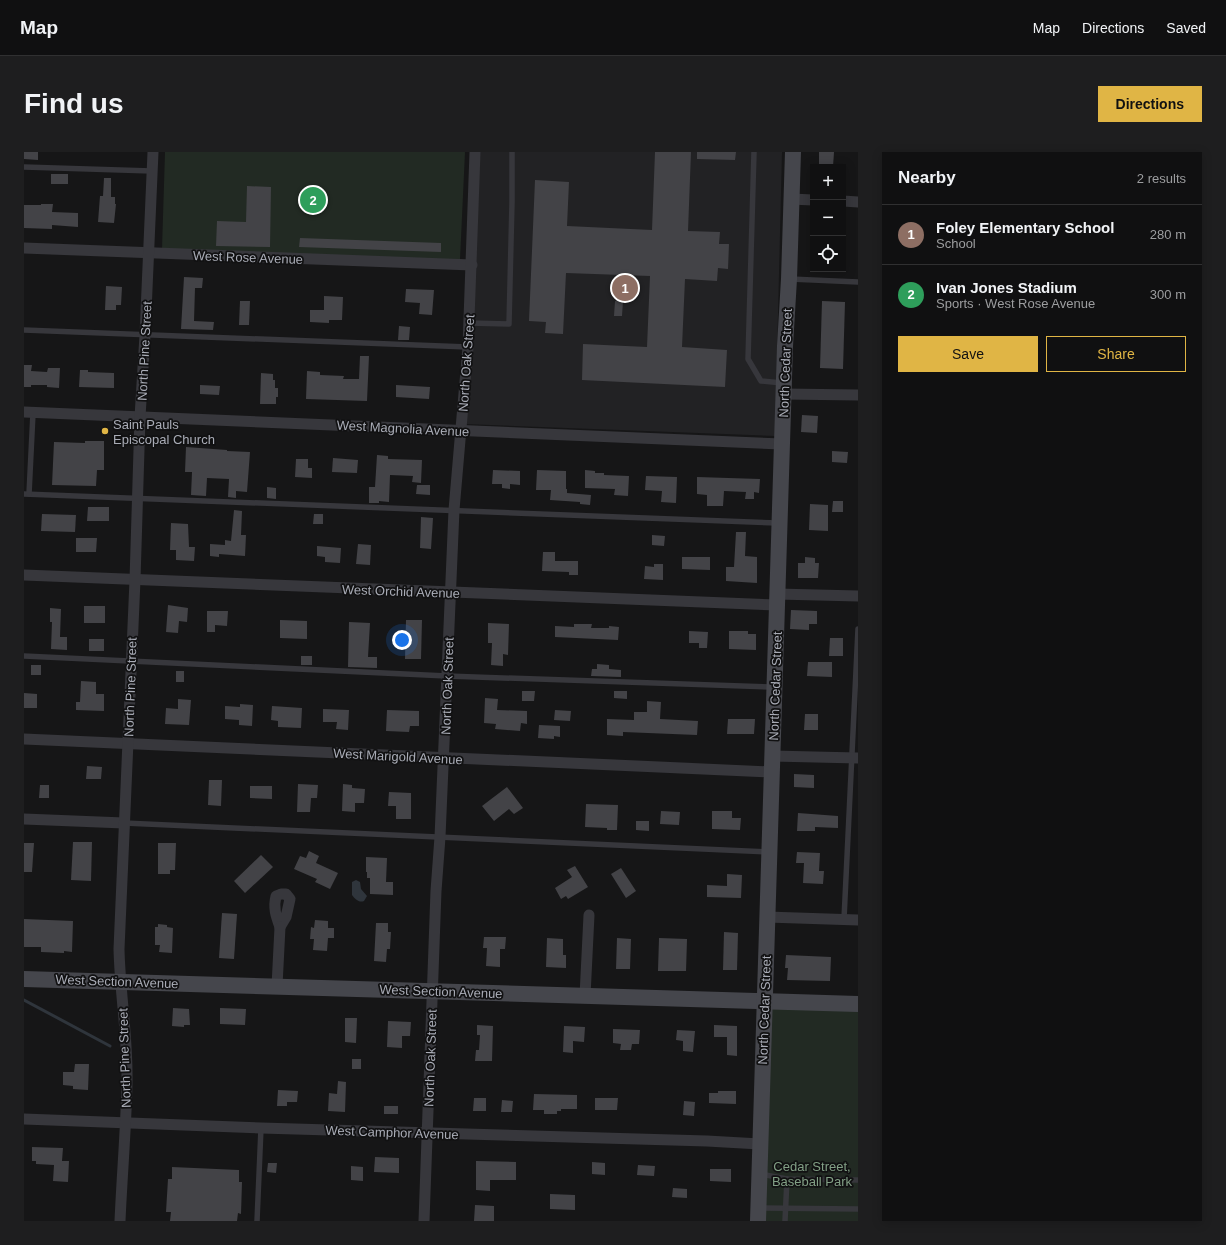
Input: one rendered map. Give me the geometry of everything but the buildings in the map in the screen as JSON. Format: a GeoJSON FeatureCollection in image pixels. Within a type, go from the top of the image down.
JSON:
{"type":"FeatureCollection","features":[{"type":"Feature","properties":{"kind":"street","name":"North Pine Street"},"geometry":{"type":"LineString","coordinates":[[120,1221],[127,1083],[119,949],[135,580],[140,417],[153,152]]}},
{"type":"Feature","properties":{"kind":"street","name":"North Oak Street"},"geometry":{"type":"LineString","coordinates":[[424,1221],[436,891],[444,758],[454,510],[468,347],[475,152]]}},
{"type":"Feature","properties":{"kind":"street","name":"North Cedar Street"},"geometry":{"type":"LineString","coordinates":[[758,1214],[782,444],[793,152]]}},
{"type":"Feature","properties":{"kind":"street"},"geometry":{"type":"LineString","coordinates":[[791,199],[810,200]]}},
{"type":"Feature","properties":{"kind":"street"},"geometry":{"type":"LineString","coordinates":[[846,201],[858,202]]}},
{"type":"Feature","properties":{"kind":"street","name":"West Rose Avenue"},"geometry":{"type":"LineString","coordinates":[[24,248],[148,254],[472,265]]}},
{"type":"Feature","properties":{"kind":"street"},"geometry":{"type":"LineString","coordinates":[[784,388],[858,395]]}},
{"type":"Feature","properties":{"kind":"street","name":"West Magnolia Avenue"},"geometry":{"type":"LineString","coordinates":[[28,412],[782,444]]}},
{"type":"Feature","properties":{"kind":"street","name":"West Orchid Avenue"},"geometry":{"type":"LineString","coordinates":[[24,575],[451,593],[777,600],[858,596]]}},
{"type":"Feature","properties":{"kind":"street","name":"West Marigold Avenue"},"geometry":{"type":"LineString","coordinates":[[24,739],[772,772]]}},
{"type":"Feature","properties":{"kind":"street"},"geometry":{"type":"LineString","coordinates":[[772,756],[855,758]]}},
{"type":"Feature","properties":{"kind":"street"},"geometry":{"type":"LineString","coordinates":[[24,819],[124,823]]}},
{"type":"Feature","properties":{"kind":"street"},"geometry":{"type":"LineString","coordinates":[[585,996],[589,915]]}},
{"type":"Feature","properties":{"kind":"street"},"geometry":{"type":"LineString","coordinates":[[767,917],[858,920]]}},
{"type":"Feature","properties":{"kind":"street"},"geometry":{"type":"LineString","coordinates":[[277,986],[280,927]]}},
{"type":"Feature","properties":{"kind":"street","name":"West Section Avenue"},"geometry":{"type":"LineString","coordinates":[[24,979],[858,1004]]}},
{"type":"Feature","properties":{"kind":"street","name":"West Camphor Avenue"},"geometry":{"type":"LineString","coordinates":[[24,1119],[760,1144]]}},
{"type":"Feature","properties":{"kind":"lane"},"geometry":{"type":"LineString","coordinates":[[469,323],[509,324],[512,152]]}},
{"type":"Feature","properties":{"kind":"lane"},"geometry":{"type":"LineString","coordinates":[[754,152],[748,360],[761,381],[784,388]]}},
{"type":"Feature","properties":{"kind":"lane"},"geometry":{"type":"LineString","coordinates":[[24,167],[152,171]]}},
{"type":"Feature","properties":{"kind":"lane"},"geometry":{"type":"LineString","coordinates":[[789,279],[858,282]]}},
{"type":"Feature","properties":{"kind":"lane"},"geometry":{"type":"LineString","coordinates":[[24,330],[468,347]]}},
{"type":"Feature","properties":{"kind":"lane"},"geometry":{"type":"LineString","coordinates":[[28,412],[27,494],[780,523]]}},
{"type":"Feature","properties":{"kind":"lane"},"geometry":{"type":"LineString","coordinates":[[844,920],[855,758],[858,629]]}},
{"type":"Feature","properties":{"kind":"lane"},"geometry":{"type":"LineString","coordinates":[[24,656],[447,676],[774,687]]}},
{"type":"Feature","properties":{"kind":"lane"},"geometry":{"type":"LineString","coordinates":[[124,823],[769,852]]}},
{"type":"Feature","properties":{"kind":"lane"},"geometry":{"type":"LineString","coordinates":[[257,1221],[261,1128]]}},
{"type":"Feature","properties":{"kind":"lane"},"geometry":{"type":"LineString","coordinates":[[759,1174],[787,1179],[858,1180]]}},
{"type":"Feature","properties":{"kind":"lane"},"geometry":{"type":"LineString","coordinates":[[785,1221],[787,1179]]}},
{"type":"Feature","properties":{"kind":"lane"},"geometry":{"type":"LineString","coordinates":[[758,1214],[786,1208],[858,1210]]}},
{"type":"Feature","properties":{"kind":"shaded area"},"geometry":{"type":"Polygon","coordinates":[[[480,152],[782,152],[775,436],[464,424],[480,152]]]}},
{"type":"Feature","properties":{"kind":"shaded area"},"geometry":{"type":"Polygon","coordinates":[[[356,880],[360,882],[361,889],[367,896],[364,901],[359,901],[352,895],[352,882],[356,880]]]}},
{"type":"Feature","properties":{"kind":"green space"},"geometry":{"type":"Polygon","coordinates":[[[165,152],[465,152],[460,260],[162,249],[165,152]]]}},
{"type":"Feature","properties":{"kind":"green space","name":"Cedar Street, Baseball Park"},"geometry":{"type":"Polygon","coordinates":[[[772,1009],[858,1009],[858,1221],[764,1221],[772,1009]]]}},
{"type":"Feature","properties":{"kind":"waterway"},"geometry":{"type":"LineString","coordinates":[[24,1000],[110,1046]]}},
{"type":"Feature","properties":{"kind":"place","name":"Ivan Jones Stadium"},"geometry":{"type":"Point","coordinates":[313,200]}},
{"type":"Feature","properties":{"kind":"place","name":"Foley Elementary School"},"geometry":{"type":"Point","coordinates":[625,288]}},
{"type":"Feature","properties":{"kind":"place","name":"Saint Pauls Episcopal Church"},"geometry":{"type":"Point","coordinates":[105,431]}}]}
